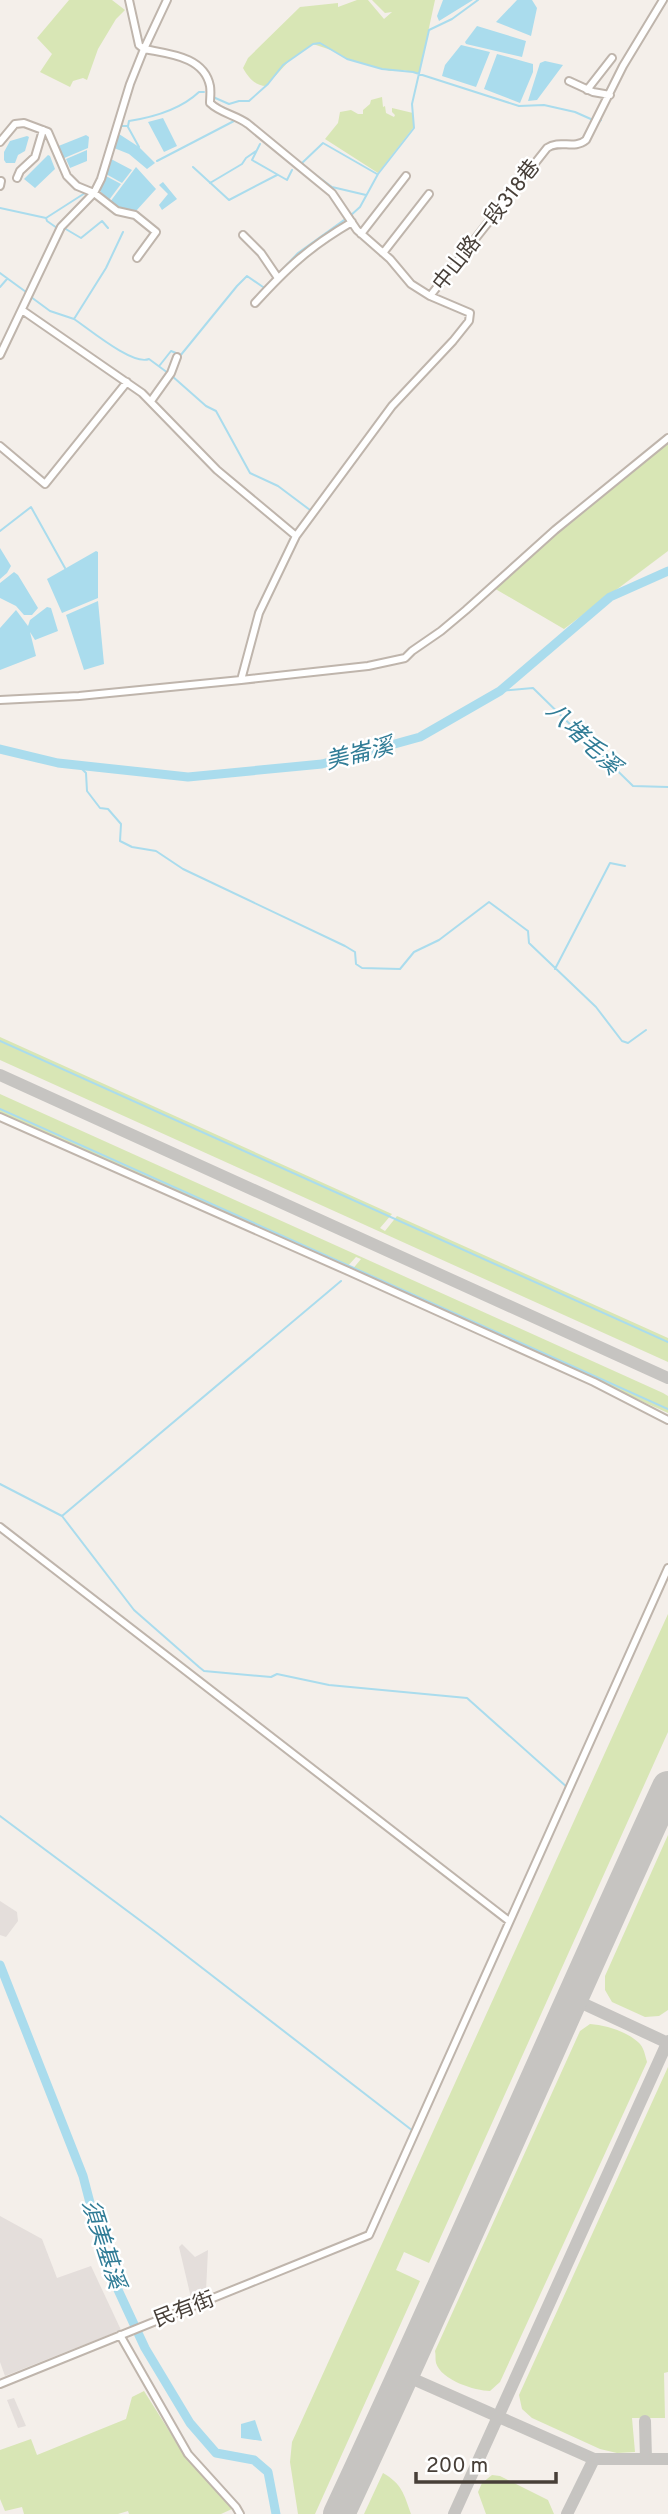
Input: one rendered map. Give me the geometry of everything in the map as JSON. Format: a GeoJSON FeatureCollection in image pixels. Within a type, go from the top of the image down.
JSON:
{"type":"FeatureCollection","features":[{"type":"Feature","properties":{"kind":"street"},"geometry":{"type":"LineString","coordinates":[[129,0],[139,45],[144,49],[189,60],[206,78],[211,89],[210,103],[215,108],[248,124],[332,193],[361,234],[383,253],[411,284],[430,296],[470,313],[469,321],[392,406],[296,536],[260,613],[241,680]]}},
{"type":"Feature","properties":{"kind":"street"},"geometry":{"type":"LineString","coordinates":[[0,355],[61,227],[94,193],[101,179],[130,84],[167,0]]}},
{"type":"Feature","properties":{"kind":"street","name":"中山路一段318巷"},"geometry":{"type":"LineString","coordinates":[[430,296],[547,148],[556,144],[577,146],[586,140],[623,66],[663,0]]}},
{"type":"Feature","properties":{"kind":"street"},"geometry":{"type":"LineString","coordinates":[[587,90],[612,58]]}},
{"type":"Feature","properties":{"kind":"street"},"geometry":{"type":"LineString","coordinates":[[569,81],[587,90],[610,95]]}},
{"type":"Feature","properties":{"kind":"street"},"geometry":{"type":"LineString","coordinates":[[0,142],[15,124],[24,122],[48,132],[66,176],[117,211],[135,215],[156,232],[137,258]]}},
{"type":"Feature","properties":{"kind":"street"},"geometry":{"type":"LineString","coordinates":[[17,178],[20,171],[35,157],[43,130]]}},
{"type":"Feature","properties":{"kind":"street"},"geometry":{"type":"LineString","coordinates":[[361,234],[406,176]]}},
{"type":"Feature","properties":{"kind":"street"},"geometry":{"type":"LineString","coordinates":[[383,253],[429,194]]}},
{"type":"Feature","properties":{"kind":"street"},"geometry":{"type":"LineString","coordinates":[[255,303],[320,240],[352,222]]}},
{"type":"Feature","properties":{"kind":"street"},"geometry":{"type":"LineString","coordinates":[[243,235],[261,253],[278,278]]}},
{"type":"Feature","properties":{"kind":"street"},"geometry":{"type":"LineString","coordinates":[[22,310],[151,401],[217,470],[296,536]]}},
{"type":"Feature","properties":{"kind":"street"},"geometry":{"type":"LineString","coordinates":[[151,401],[169,375],[177,357]]}},
{"type":"Feature","properties":{"kind":"street"},"geometry":{"type":"LineString","coordinates":[[0,446],[45,484],[127,382]]}},
{"type":"Feature","properties":{"kind":"street"},"geometry":{"type":"LineString","coordinates":[[0,700],[79,696],[241,680],[368,666],[405,658],[441,631],[555,530],[668,438]]}},
{"type":"Feature","properties":{"kind":"street"},"geometry":{"type":"LineString","coordinates":[[0,1117],[545,1360],[668,1420]]}},
{"type":"Feature","properties":{"kind":"street"},"geometry":{"type":"LineString","coordinates":[[0,1527],[509,1921],[668,1568]]}},
{"type":"Feature","properties":{"kind":"street","name":"民有街"},"geometry":{"type":"LineString","coordinates":[[0,2384],[369,2235],[509,1921]]}},
{"type":"Feature","properties":{"kind":"street"},"geometry":{"type":"LineString","coordinates":[[122,2334],[188,2454],[240,2514]]}},
{"type":"Feature","properties":{"kind":"shaded area"},"geometry":{"type":"Polygon","coordinates":[[[0,1901],[17,1912],[18,1921],[6,1937],[0,1935],[0,1901]]]}},
{"type":"Feature","properties":{"kind":"shaded area"},"geometry":{"type":"Polygon","coordinates":[[[0,2216],[42,2239],[57,2278],[91,2266],[121,2330],[5,2376],[0,2362],[0,2216]]]}},
{"type":"Feature","properties":{"kind":"shaded area"},"geometry":{"type":"Polygon","coordinates":[[[182,2244],[195,2257],[208,2250],[206,2291],[192,2302],[179,2247],[182,2244]]]}},
{"type":"Feature","properties":{"kind":"shaded area"},"geometry":{"type":"Polygon","coordinates":[[[14,2398],[26,2426],[18,2428],[7,2400],[14,2398]]]}},
{"type":"Feature","properties":{"kind":"green space"},"geometry":{"type":"Polygon","coordinates":[[[69,0],[112,0],[125,10],[116,19],[98,49],[87,80],[83,78],[73,81],[70,87],[40,72],[52,54],[37,38],[69,0]]]}},
{"type":"Feature","properties":{"kind":"green space"},"geometry":{"type":"Polygon","coordinates":[[[357,0],[368,0],[384,19],[392,12],[385,13],[372,0],[435,0],[419,74],[404,70],[390,71],[347,59],[313,44],[289,61],[266,86],[255,83],[243,68],[248,58],[300,7],[338,3],[338,7],[357,0]]]}},
{"type":"Feature","properties":{"kind":"green space"},"geometry":{"type":"Polygon","coordinates":[[[382,97],[386,113],[394,117],[392,108],[413,113],[413,128],[378,173],[325,139],[338,123],[340,112],[351,110],[363,114],[371,100],[382,97]]]}},
{"type":"Feature","properties":{"kind":"green space"},"geometry":{"type":"Polygon","coordinates":[[[668,440],[668,551],[564,629],[492,587],[668,440]]]}},
{"type":"Feature","properties":{"kind":"green space"},"geometry":{"type":"Polygon","coordinates":[[[0,1037],[392,1214],[380,1228],[385,1231],[397,1216],[668,1338],[668,1362],[0,1060],[0,1037]]]}},
{"type":"Feature","properties":{"kind":"green space"},"geometry":{"type":"Polygon","coordinates":[[[0,1094],[663,1393],[668,1396],[668,1413],[351,1271],[361,1259],[356,1257],[346,1268],[0,1113],[0,1094]]]}},
{"type":"Feature","properties":{"kind":"green space"},"geometry":{"type":"Polygon","coordinates":[[[668,1614],[668,1732],[429,2263],[404,2252],[396,2270],[420,2281],[315,2514],[298,2514],[290,2462],[292,2442],[668,1614]]]}},
{"type":"Feature","properties":{"kind":"green space"},"geometry":{"type":"Polygon","coordinates":[[[668,1835],[668,2010],[659,2016],[645,2017],[612,2002],[605,1990],[605,1976],[668,1835]]]}},
{"type":"Feature","properties":{"kind":"green space"},"geometry":{"type":"Polygon","coordinates":[[[590,2024],[615,2029],[633,2038],[642,2046],[647,2062],[500,2382],[490,2391],[468,2387],[444,2375],[436,2363],[435,2351],[580,2031],[590,2024]]]}},
{"type":"Feature","properties":{"kind":"green space"},"geometry":{"type":"Polygon","coordinates":[[[668,2067],[668,2372],[664,2373],[665,2418],[632,2418],[635,2452],[617,2453],[600,2449],[532,2418],[522,2409],[519,2395],[668,2067]]]}},
{"type":"Feature","properties":{"kind":"green space"},"geometry":{"type":"Polygon","coordinates":[[[144,2391],[185,2456],[232,2509],[221,2514],[129,2514],[128,2511],[118,2514],[24,2514],[22,2507],[5,2511],[0,2499],[0,2450],[31,2439],[37,2455],[126,2419],[132,2397],[144,2391]]]}},
{"type":"Feature","properties":{"kind":"green space"},"geometry":{"type":"Polygon","coordinates":[[[383,2473],[402,2490],[411,2514],[364,2514],[383,2473]]]}},
{"type":"Feature","properties":{"kind":"green space"},"geometry":{"type":"Polygon","coordinates":[[[492,2475],[500,2476],[548,2500],[554,2514],[486,2514],[478,2492],[482,2483],[492,2475]]]}},
{"type":"Feature","properties":{"kind":"water"},"geometry":{"type":"Polygon","coordinates":[[[443,0],[473,0],[439,21],[437,16],[443,0]]]}},
{"type":"Feature","properties":{"kind":"water"},"geometry":{"type":"Polygon","coordinates":[[[517,0],[532,0],[537,8],[531,36],[496,22],[517,0]]]}},
{"type":"Feature","properties":{"kind":"water"},"geometry":{"type":"Polygon","coordinates":[[[477,26],[526,41],[522,57],[466,44],[477,26]]]}},
{"type":"Feature","properties":{"kind":"water"},"geometry":{"type":"Polygon","coordinates":[[[461,45],[490,52],[476,87],[442,76],[445,65],[461,45]]]}},
{"type":"Feature","properties":{"kind":"water"},"geometry":{"type":"Polygon","coordinates":[[[497,54],[533,64],[533,72],[520,103],[484,89],[497,54]]]}},
{"type":"Feature","properties":{"kind":"water"},"geometry":{"type":"Polygon","coordinates":[[[545,61],[563,65],[537,100],[528,101],[540,63],[545,61]]]}},
{"type":"Feature","properties":{"kind":"water"},"geometry":{"type":"Polygon","coordinates":[[[163,118],[177,146],[164,152],[148,122],[163,118]]]}},
{"type":"Feature","properties":{"kind":"water"},"geometry":{"type":"Polygon","coordinates":[[[119,134],[139,147],[155,163],[147,169],[129,154],[114,148],[119,134]]]}},
{"type":"Feature","properties":{"kind":"water"},"geometry":{"type":"Polygon","coordinates":[[[86,135],[89,137],[88,148],[62,159],[56,147],[86,135]]]}},
{"type":"Feature","properties":{"kind":"water"},"geometry":{"type":"Polygon","coordinates":[[[29,137],[25,151],[18,155],[15,163],[6,163],[4,152],[10,141],[29,137]]]}},
{"type":"Feature","properties":{"kind":"water"},"geometry":{"type":"Polygon","coordinates":[[[87,150],[87,161],[70,168],[66,159],[87,150]]]}},
{"type":"Feature","properties":{"kind":"water"},"geometry":{"type":"Polygon","coordinates":[[[48,155],[55,169],[35,188],[24,179],[48,155]]]}},
{"type":"Feature","properties":{"kind":"water"},"geometry":{"type":"Polygon","coordinates":[[[111,159],[132,170],[122,183],[106,174],[111,159]]]}},
{"type":"Feature","properties":{"kind":"water"},"geometry":{"type":"Polygon","coordinates":[[[136,167],[156,189],[136,211],[119,211],[110,202],[136,167]]]}},
{"type":"Feature","properties":{"kind":"water"},"geometry":{"type":"Polygon","coordinates":[[[106,176],[121,184],[109,200],[98,189],[106,176]]]}},
{"type":"Feature","properties":{"kind":"water"},"geometry":{"type":"Polygon","coordinates":[[[163,182],[177,199],[162,210],[159,205],[168,194],[159,185],[163,182]]]}},
{"type":"Feature","properties":{"kind":"water"},"geometry":{"type":"Polygon","coordinates":[[[0,548],[11,566],[0,579],[0,548]]]}},
{"type":"Feature","properties":{"kind":"water"},"geometry":{"type":"Polygon","coordinates":[[[96,551],[98,598],[62,613],[47,579],[96,551]]]}},
{"type":"Feature","properties":{"kind":"water"},"geometry":{"type":"Polygon","coordinates":[[[14,572],[38,608],[32,615],[24,615],[16,606],[0,598],[0,583],[14,572]]]}},
{"type":"Feature","properties":{"kind":"water"},"geometry":{"type":"Polygon","coordinates":[[[98,601],[104,664],[84,670],[66,615],[98,601]]]}},
{"type":"Feature","properties":{"kind":"water"},"geometry":{"type":"Polygon","coordinates":[[[47,607],[51,608],[58,631],[35,640],[30,632],[36,656],[0,670],[0,628],[16,610],[28,626],[30,620],[47,607]]]}},
{"type":"Feature","properties":{"kind":"water"},"geometry":{"type":"Polygon","coordinates":[[[255,2420],[262,2441],[241,2438],[241,2424],[255,2420]]]}},
{"type":"Feature","properties":{"kind":"waterway"},"geometry":{"type":"LineString","coordinates":[[350,216],[360,207],[378,174],[414,128],[412,104],[429,30],[452,19],[478,0]]}},
{"type":"Feature","properties":{"kind":"waterway"},"geometry":{"type":"LineString","coordinates":[[213,97],[229,104],[249,101],[268,84],[283,65],[313,44],[320,43],[347,59],[382,69],[413,72],[519,106],[544,105],[575,112],[593,120]]}},
{"type":"Feature","properties":{"kind":"waterway"},"geometry":{"type":"LineString","coordinates":[[119,126],[128,126],[129,121],[167,111],[199,92],[204,92]]}},
{"type":"Feature","properties":{"kind":"waterway"},"geometry":{"type":"LineString","coordinates":[[157,161],[234,121]]}},
{"type":"Feature","properties":{"kind":"waterway"},"geometry":{"type":"LineString","coordinates":[[128,127],[139,147]]}},
{"type":"Feature","properties":{"kind":"waterway"},"geometry":{"type":"LineString","coordinates":[[302,163],[323,143],[377,174]]}},
{"type":"Feature","properties":{"kind":"waterway"},"geometry":{"type":"LineString","coordinates":[[260,144],[252,160],[287,180],[292,170]]}},
{"type":"Feature","properties":{"kind":"waterway"},"geometry":{"type":"LineString","coordinates":[[210,183],[242,164],[256,151]]}},
{"type":"Feature","properties":{"kind":"waterway"},"geometry":{"type":"LineString","coordinates":[[193,167],[229,200],[277,175]]}},
{"type":"Feature","properties":{"kind":"waterway"},"geometry":{"type":"LineString","coordinates":[[309,170],[332,187],[366,195]]}},
{"type":"Feature","properties":{"kind":"waterway"},"geometry":{"type":"LineString","coordinates":[[0,208],[46,218],[85,193]]}},
{"type":"Feature","properties":{"kind":"waterway"},"geometry":{"type":"LineString","coordinates":[[46,218],[57,228]]}},
{"type":"Feature","properties":{"kind":"waterway"},"geometry":{"type":"LineString","coordinates":[[280,272],[298,253],[344,220]]}},
{"type":"Feature","properties":{"kind":"waterway"},"geometry":{"type":"LineString","coordinates":[[64,228],[81,238],[102,221],[108,228]]}},
{"type":"Feature","properties":{"kind":"waterway"},"geometry":{"type":"LineString","coordinates":[[31,297],[50,311],[74,319],[106,268],[123,232]]}},
{"type":"Feature","properties":{"kind":"waterway"},"geometry":{"type":"LineString","coordinates":[[0,273],[26,292]]}},
{"type":"Feature","properties":{"kind":"waterway"},"geometry":{"type":"LineString","coordinates":[[180,356],[247,276],[266,287]]}},
{"type":"Feature","properties":{"kind":"waterway"},"geometry":{"type":"LineString","coordinates":[[0,287],[7,279]]}},
{"type":"Feature","properties":{"kind":"waterway"},"geometry":{"type":"LineString","coordinates":[[74,319],[122,352],[142,360],[149,359],[168,373]]}},
{"type":"Feature","properties":{"kind":"waterway"},"geometry":{"type":"LineString","coordinates":[[160,365],[171,351],[176,353]]}},
{"type":"Feature","properties":{"kind":"waterway"},"geometry":{"type":"LineString","coordinates":[[172,376],[206,406],[216,411],[250,473],[278,486],[310,510]]}},
{"type":"Feature","properties":{"kind":"waterway"},"geometry":{"type":"LineString","coordinates":[[0,531],[31,507],[65,568]]}},
{"type":"Feature","properties":{"kind":"waterway","name":"美崙溪"},"geometry":{"type":"LineString","coordinates":[[0,749],[58,763],[188,777],[322,764],[420,737],[500,691],[610,597],[668,571]]}},
{"type":"Feature","properties":{"kind":"waterway","name":"八堵毛溪"},"geometry":{"type":"LineString","coordinates":[[500,691],[533,688],[633,786],[668,787]]}},
{"type":"Feature","properties":{"kind":"waterway"},"geometry":{"type":"LineString","coordinates":[[78,765],[86,773],[87,791],[100,808],[108,809],[121,824],[120,841],[132,847],[156,851],[183,869],[345,946],[355,952],[356,964],[362,968],[400,969],[414,952],[439,940],[489,902],[528,931],[529,943],[596,1007],[622,1041],[628,1043],[646,1030]]}},
{"type":"Feature","properties":{"kind":"waterway"},"geometry":{"type":"LineString","coordinates":[[555,969],[610,863],[625,866]]}},
{"type":"Feature","properties":{"kind":"waterway"},"geometry":{"type":"LineString","coordinates":[[0,1041],[668,1342]]}},
{"type":"Feature","properties":{"kind":"waterway"},"geometry":{"type":"LineString","coordinates":[[0,1109],[668,1409]]}},
{"type":"Feature","properties":{"kind":"waterway"},"geometry":{"type":"LineString","coordinates":[[62,1516],[341,1281]]}},
{"type":"Feature","properties":{"kind":"waterway"},"geometry":{"type":"LineString","coordinates":[[0,1484],[62,1516],[134,1610],[204,1671],[271,1677],[277,1674],[329,1685],[467,1698],[568,1788]]}},
{"type":"Feature","properties":{"kind":"waterway"},"geometry":{"type":"LineString","coordinates":[[0,1816],[157,1933],[413,2131]]}},
{"type":"Feature","properties":{"kind":"waterway","name":"須美基溪"},"geometry":{"type":"LineString","coordinates":[[0,1965],[83,2176],[106,2264],[145,2348],[190,2423],[216,2453],[254,2460],[268,2472],[276,2514]]}},
{"type":"Feature","properties":{"kind":"taxiway"},"geometry":{"type":"LineString","coordinates":[[0,1075],[668,1378]]}},
{"type":"Feature","properties":{"kind":"taxiway"},"geometry":{"type":"LineString","coordinates":[[571,1998],[668,2043]]}},
{"type":"Feature","properties":{"kind":"taxiway"},"geometry":{"type":"LineString","coordinates":[[454,2514],[668,2041]]}},
{"type":"Feature","properties":{"kind":"taxiway"},"geometry":{"type":"LineString","coordinates":[[404,2375],[594,2459]]}},
{"type":"Feature","properties":{"kind":"taxiway"},"geometry":{"type":"LineString","coordinates":[[645,2421],[646,2459]]}},
{"type":"Feature","properties":{"kind":"taxiway"},"geometry":{"type":"LineString","coordinates":[[567,2514],[594,2459],[668,2459]]}},
{"type":"Feature","properties":{"kind":"runway"},"geometry":{"type":"LineString","coordinates":[[339,2514],[668,1787]]}}]}
